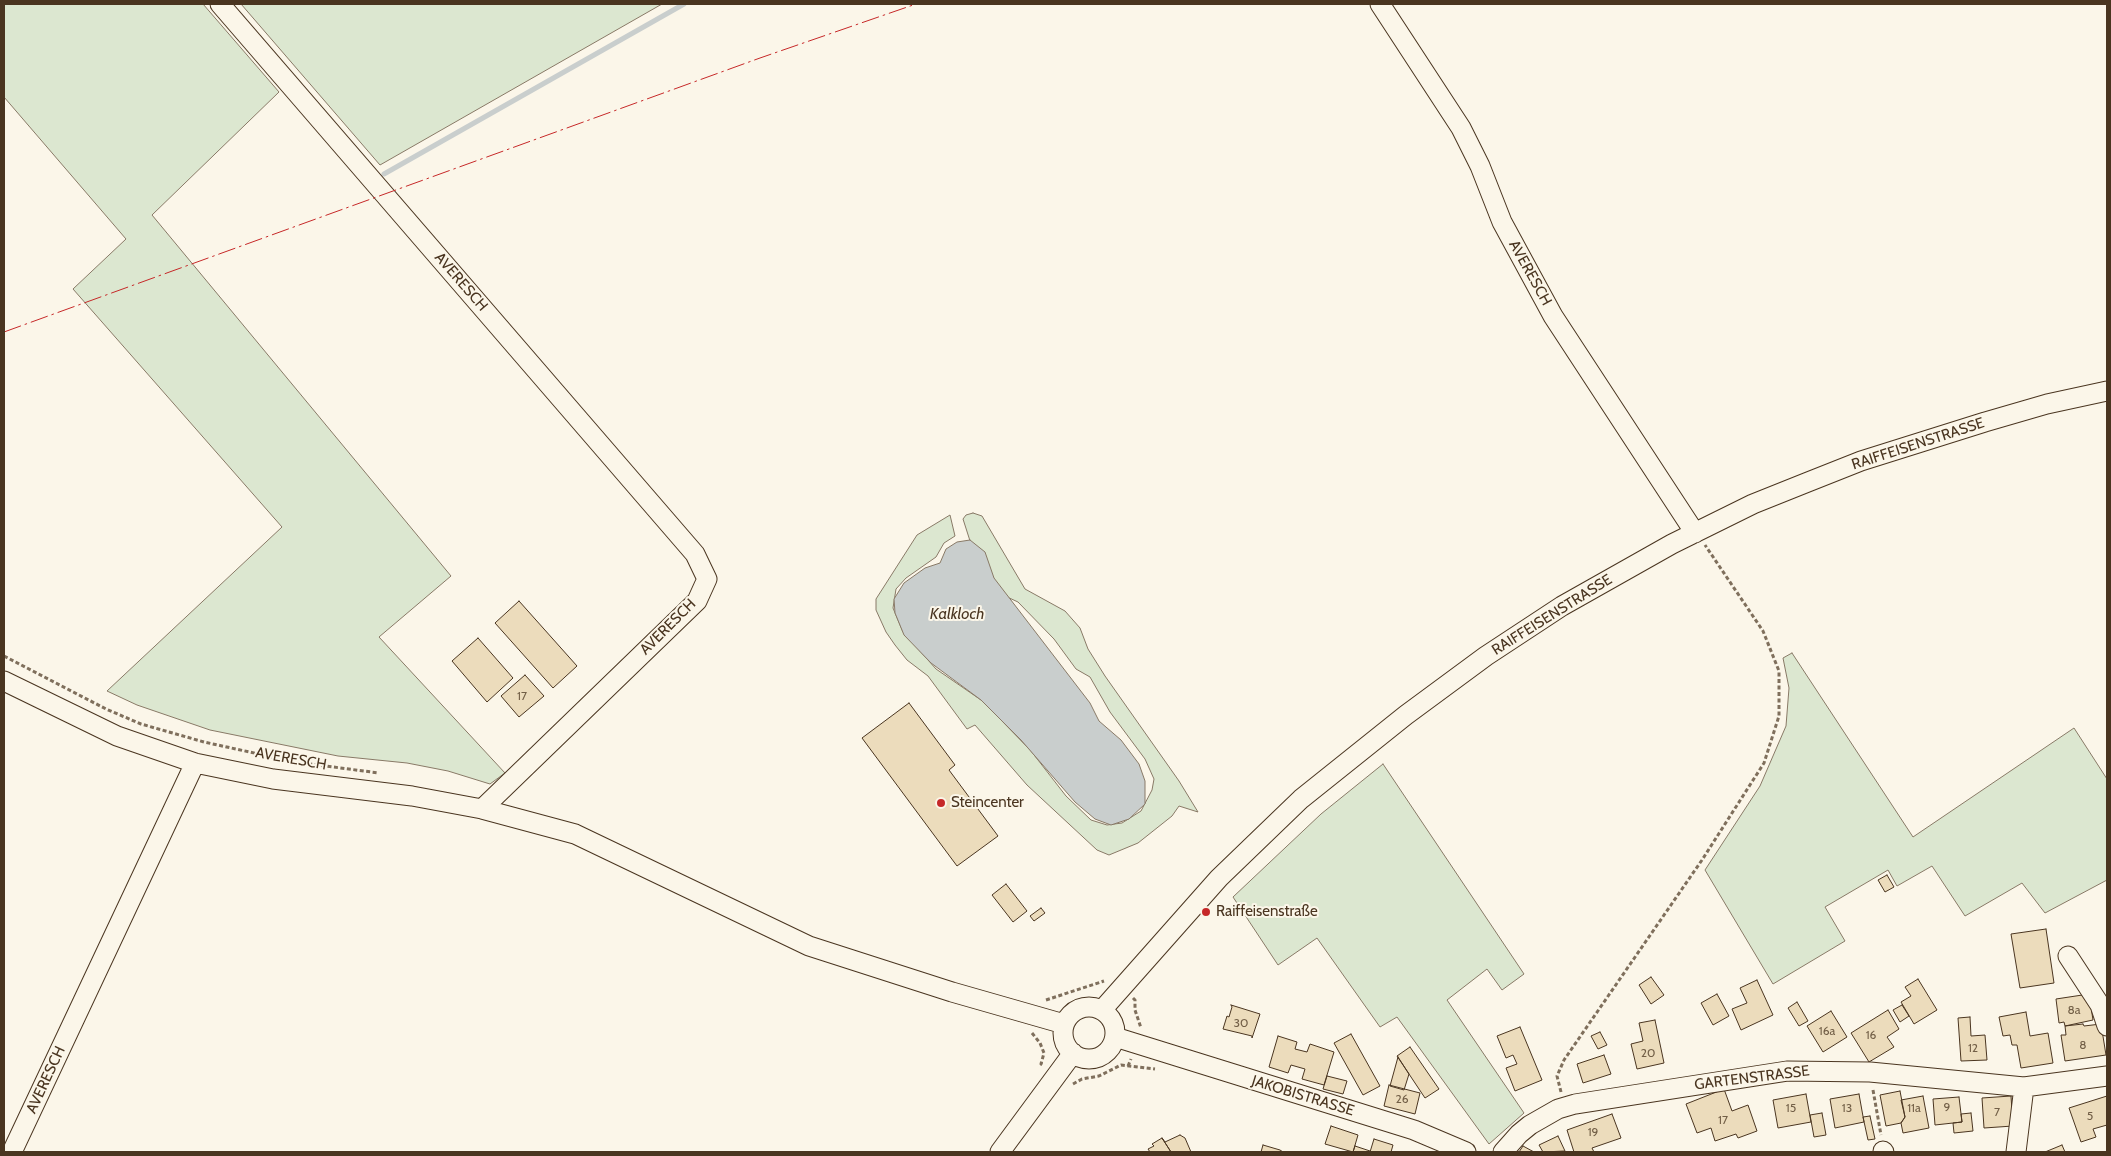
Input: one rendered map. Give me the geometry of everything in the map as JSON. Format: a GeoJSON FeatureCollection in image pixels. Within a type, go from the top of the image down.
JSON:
{"type":"FeatureCollection","features":[{"type":"Feature","properties":{"kind":"street","name":"AVERESCH"},"geometry":{"type":"LineString","coordinates":[[220,4],[695,554],[708,579],[697,601],[489,803]]}},
{"type":"Feature","properties":{"kind":"street","name":"AVERESCH"},"geometry":{"type":"LineString","coordinates":[[1380,4],[1461,128],[1480,166],[1502,222],[1553,316],[1704,538]]}},
{"type":"Feature","properties":{"kind":"street","name":"RAIFFEISENSTRASSE"},"geometry":{"type":"LineString","coordinates":[[1102,1010],[1248,847],[1301,799],[1422,703],[1524,631],[1627,568],[1704,538],[1753,504],[1861,461],[2011,414],[2107,390]]}},
{"type":"Feature","properties":{"kind":"street"},"geometry":{"type":"LineString","coordinates":[[4,681],[117,736],[195,763],[273,779],[412,796],[489,803],[575,834],[810,946],[952,992],[1064,1024]]}},
{"type":"Feature","properties":{"kind":"street","name":"AVERESCH"},"geometry":{"type":"LineString","coordinates":[[12,1152],[195,763]]}},
{"type":"Feature","properties":{"kind":"street"},"geometry":{"type":"LineString","coordinates":[[2068,956],[2100,1005],[2107,1026]]}},
{"type":"Feature","properties":{"kind":"street"},"geometry":{"type":"LineString","coordinates":[[1095,1007],[1102,1010],[1113,1022],[1115,1036],[1107,1052],[1100,1057],[1082,1058],[1073,1053],[1064,1041],[1064,1024],[1073,1012],[1080,1008],[1095,1007]]}},
{"type":"Feature","properties":{"kind":"street","name":"JAKOBISTRASSE"},"geometry":{"type":"LineString","coordinates":[[1115,1036],[1414,1130],[1466,1152]]}},
{"type":"Feature","properties":{"kind":"street"},"geometry":{"type":"LineString","coordinates":[[1000,1152],[1073,1053]]}},
{"type":"Feature","properties":{"kind":"street","name":"GARTENSTRASSE"},"geometry":{"type":"LineString","coordinates":[[1503,1152],[1530,1125],[1566,1107],[1602,1098],[1787,1071],[1870,1072],[2024,1087],[2107,1076]]}},
{"type":"Feature","properties":{"kind":"street"},"geometry":{"type":"LineString","coordinates":[[2016,1152],[2024,1087]]}},
{"type":"Feature","properties":{"kind":"path"},"geometry":{"type":"LineString","coordinates":[[1566,1107],[1557,1076],[1564,1060],[1702,860],[1764,763],[1779,716],[1779,671],[1764,631],[1704,538]]}},
{"type":"Feature","properties":{"kind":"path","name":"AVERESCH"},"geometry":{"type":"LineString","coordinates":[[4,656],[106,709],[141,724],[204,742],[296,762],[383,773]]}},
{"type":"Feature","properties":{"kind":"path"},"geometry":{"type":"LineString","coordinates":[[1135,1000],[1120,988],[1104,981],[1071,991],[1057,998],[1042,1000],[1031,1033],[1040,1043],[1044,1052],[1041,1064],[1070,1086],[1082,1079],[1099,1076],[1121,1066],[1162,1070]]}},
{"type":"Feature","properties":{"kind":"path"},"geometry":{"type":"LineString","coordinates":[[1138,1044],[1142,1031],[1135,1010],[1135,1000],[1142,993]]}},
{"type":"Feature","properties":{"kind":"path"},"geometry":{"type":"LineString","coordinates":[[1870,1072],[1884,1152]]}},
{"type":"Feature","properties":{"kind":"green space"},"geometry":{"type":"Polygon","coordinates":[[[4,4],[203,4],[279,92],[152,215],[451,576],[379,637],[505,773],[490,784],[448,771],[407,763],[338,756],[210,730],[137,705],[107,691],[282,527],[73,289],[126,239],[4,97],[4,4]]]}},
{"type":"Feature","properties":{"kind":"green space"},"geometry":{"type":"Polygon","coordinates":[[[241,4],[662,4],[380,165],[241,4]]]}},
{"type":"Feature","properties":{"kind":"green space"},"geometry":{"type":"Polygon","coordinates":[[[973,513],[982,516],[1025,589],[1065,611],[1080,628],[1088,649],[1105,676],[1179,781],[1198,812],[1179,806],[1172,816],[1138,843],[1109,855],[1097,850],[1027,785],[975,725],[967,729],[928,676],[907,660],[895,645],[886,632],[876,610],[876,599],[917,535],[950,515],[955,536],[944,543],[936,557],[906,578],[896,589],[893,608],[903,632],[936,669],[981,700],[1002,721],[1031,751],[1066,796],[1091,820],[1107,825],[1122,823],[1141,811],[1152,790],[1154,779],[1145,759],[1110,712],[1090,677],[1076,669],[1054,639],[1018,602],[1005,596],[971,544],[963,519],[966,515],[973,513]]]}},
{"type":"Feature","properties":{"kind":"green space"},"geometry":{"type":"Polygon","coordinates":[[[1792,653],[1913,837],[2074,728],[2107,779],[2107,880],[2045,913],[2022,883],[1965,916],[1932,866],[1897,886],[1888,870],[1825,907],[1845,941],[1773,984],[1705,870],[1760,786],[1786,726],[1789,688],[1783,658],[1792,653]]]}},
{"type":"Feature","properties":{"kind":"green space"},"geometry":{"type":"Polygon","coordinates":[[[1383,764],[1524,974],[1502,990],[1487,969],[1447,1000],[1524,1113],[1489,1144],[1397,1017],[1380,1027],[1317,938],[1278,965],[1233,897],[1321,814],[1383,764]]]}},
{"type":"Feature","properties":{"kind":"water","name":"Kalkloch"},"geometry":{"type":"Polygon","coordinates":[[[970,540],[985,552],[994,578],[1090,703],[1099,721],[1121,740],[1139,764],[1145,781],[1145,804],[1129,819],[1111,825],[1095,819],[1075,802],[1021,740],[981,700],[931,663],[904,635],[895,613],[894,599],[904,583],[925,568],[940,563],[946,549],[957,542],[970,540]]]}},
{"type":"Feature","properties":{"kind":"building"},"geometry":{"type":"Polygon","coordinates":[[[519,601],[577,666],[553,688],[495,623],[519,601]]]}},
{"type":"Feature","properties":{"kind":"building"},"geometry":{"type":"Polygon","coordinates":[[[478,638],[513,678],[487,702],[452,661],[478,638]]]}},
{"type":"Feature","properties":{"kind":"building"},"geometry":{"type":"Polygon","coordinates":[[[525,675],[544,696],[519,717],[501,696],[525,675]]]}},
{"type":"Feature","properties":{"kind":"building","name":"Steincenter"},"geometry":{"type":"Polygon","coordinates":[[[909,703],[955,765],[949,770],[998,836],[957,866],[862,738],[909,703]]]}},
{"type":"Feature","properties":{"kind":"building"},"geometry":{"type":"Polygon","coordinates":[[[1887,875],[1894,887],[1885,892],[1878,880],[1887,875]]]}},
{"type":"Feature","properties":{"kind":"building"},"geometry":{"type":"Polygon","coordinates":[[[1006,884],[1027,911],[1013,922],[992,895],[1006,884]]]}},
{"type":"Feature","properties":{"kind":"building"},"geometry":{"type":"Polygon","coordinates":[[[1041,908],[1045,913],[1034,921],[1030,916],[1041,908]]]}},
{"type":"Feature","properties":{"kind":"building"},"geometry":{"type":"Polygon","coordinates":[[[2046,929],[2054,983],[2020,988],[2011,934],[2046,929]]]}},
{"type":"Feature","properties":{"kind":"building"},"geometry":{"type":"Polygon","coordinates":[[[1651,977],[1664,995],[1651,1004],[1639,985],[1651,977]]]}},
{"type":"Feature","properties":{"kind":"building"},"geometry":{"type":"Polygon","coordinates":[[[1918,979],[1937,1010],[1914,1024],[1901,1002],[1911,996],[1905,987],[1918,979]]]}},
{"type":"Feature","properties":{"kind":"building"},"geometry":{"type":"Polygon","coordinates":[[[1757,980],[1773,1015],[1741,1030],[1732,1009],[1747,1003],[1740,988],[1757,980]]]}},
{"type":"Feature","properties":{"kind":"building"},"geometry":{"type":"Polygon","coordinates":[[[1717,994],[1729,1016],[1713,1025],[1701,1003],[1717,994]]]}},
{"type":"Feature","properties":{"kind":"building"},"geometry":{"type":"Polygon","coordinates":[[[2089,994],[2093,1020],[2065,1026],[2064,1022],[2059,1023],[2056,999],[2089,994]]]}},
{"type":"Feature","properties":{"kind":"building"},"geometry":{"type":"Polygon","coordinates":[[[1797,1002],[1808,1021],[1799,1026],[1788,1008],[1797,1002]]]}},
{"type":"Feature","properties":{"kind":"building"},"geometry":{"type":"Polygon","coordinates":[[[1231,1005],[1260,1014],[1252,1038],[1252,1036],[1223,1029],[1227,1016],[1229,1017],[1231,1005]]]}},
{"type":"Feature","properties":{"kind":"building"},"geometry":{"type":"Polygon","coordinates":[[[1902,1005],[1909,1016],[1900,1022],[1893,1010],[1902,1005]]]}},
{"type":"Feature","properties":{"kind":"building"},"geometry":{"type":"Polygon","coordinates":[[[1888,1010],[1899,1029],[1887,1037],[1894,1047],[1869,1062],[1851,1033],[1888,1010]]]}},
{"type":"Feature","properties":{"kind":"building"},"geometry":{"type":"Polygon","coordinates":[[[1831,1011],[1847,1037],[1823,1052],[1807,1026],[1831,1011]]]}},
{"type":"Feature","properties":{"kind":"building"},"geometry":{"type":"Polygon","coordinates":[[[2026,1012],[2030,1036],[2048,1033],[2053,1063],[2021,1068],[2017,1045],[2012,1045],[2010,1035],[2003,1036],[1999,1017],[2026,1012]]]}},
{"type":"Feature","properties":{"kind":"building"},"geometry":{"type":"Polygon","coordinates":[[[1970,1017],[1971,1036],[1985,1035],[1987,1060],[1961,1061],[1958,1018],[1970,1017]]]}},
{"type":"Feature","properties":{"kind":"building"},"geometry":{"type":"Polygon","coordinates":[[[1655,1020],[1664,1063],[1637,1069],[1631,1044],[1643,1041],[1639,1023],[1655,1020]]]}},
{"type":"Feature","properties":{"kind":"building"},"geometry":{"type":"Polygon","coordinates":[[[2083,1024],[2084,1026],[2101,1024],[2106,1055],[2065,1061],[2061,1035],[2066,1035],[2065,1026],[2083,1024]]]}},
{"type":"Feature","properties":{"kind":"building"},"geometry":{"type":"Polygon","coordinates":[[[1520,1027],[1542,1080],[1515,1091],[1506,1068],[1517,1064],[1513,1055],[1506,1058],[1497,1036],[1520,1027]]]}},
{"type":"Feature","properties":{"kind":"building"},"geometry":{"type":"Polygon","coordinates":[[[1600,1032],[1607,1045],[1598,1049],[1591,1036],[1600,1032]]]}},
{"type":"Feature","properties":{"kind":"building"},"geometry":{"type":"Polygon","coordinates":[[[1351,1034],[1380,1086],[1363,1095],[1334,1043],[1351,1034]]]}},
{"type":"Feature","properties":{"kind":"building"},"geometry":{"type":"Polygon","coordinates":[[[1278,1036],[1297,1042],[1295,1049],[1307,1052],[1310,1044],[1334,1052],[1324,1085],[1302,1079],[1305,1069],[1291,1065],[1288,1073],[1269,1067],[1278,1036]]]}},
{"type":"Feature","properties":{"kind":"building"},"geometry":{"type":"Polygon","coordinates":[[[1410,1047],[1439,1089],[1425,1098],[1397,1056],[1410,1047]]]}},
{"type":"Feature","properties":{"kind":"building"},"geometry":{"type":"Polygon","coordinates":[[[1604,1055],[1611,1074],[1583,1083],[1577,1064],[1604,1055]]]}},
{"type":"Feature","properties":{"kind":"building"},"geometry":{"type":"Polygon","coordinates":[[[1398,1057],[1409,1074],[1404,1090],[1390,1086],[1398,1057]]]}},
{"type":"Feature","properties":{"kind":"building"},"geometry":{"type":"Polygon","coordinates":[[[1327,1076],[1347,1081],[1343,1094],[1323,1089],[1327,1076]]]}},
{"type":"Feature","properties":{"kind":"building"},"geometry":{"type":"Polygon","coordinates":[[[1389,1085],[1420,1093],[1415,1114],[1384,1106],[1389,1085]]]}},
{"type":"Feature","properties":{"kind":"building"},"geometry":{"type":"Polygon","coordinates":[[[1724,1089],[1732,1111],[1748,1105],[1757,1131],[1738,1138],[1736,1134],[1715,1141],[1711,1128],[1697,1133],[1686,1104],[1724,1089]]]}},
{"type":"Feature","properties":{"kind":"building"},"geometry":{"type":"Polygon","coordinates":[[[1900,1091],[1905,1117],[1901,1123],[1886,1126],[1880,1095],[1900,1091]]]}},
{"type":"Feature","properties":{"kind":"building"},"geometry":{"type":"Polygon","coordinates":[[[1806,1094],[1811,1122],[1778,1128],[1773,1100],[1806,1094]]]}},
{"type":"Feature","properties":{"kind":"building"},"geometry":{"type":"Polygon","coordinates":[[[1859,1094],[1864,1122],[1835,1128],[1830,1099],[1859,1094]]]}},
{"type":"Feature","properties":{"kind":"building"},"geometry":{"type":"Polygon","coordinates":[[[1923,1096],[1929,1128],[1903,1133],[1901,1123],[1905,1117],[1901,1100],[1923,1096]]]}},
{"type":"Feature","properties":{"kind":"building"},"geometry":{"type":"Polygon","coordinates":[[[2011,1096],[2013,1126],[1984,1128],[1982,1098],[2011,1096]]]}},
{"type":"Feature","properties":{"kind":"building"},"geometry":{"type":"Polygon","coordinates":[[[2107,1096],[2107,1125],[2093,1129],[2096,1137],[2081,1142],[2069,1108],[2107,1096]]]}},
{"type":"Feature","properties":{"kind":"building"},"geometry":{"type":"Polygon","coordinates":[[[1959,1097],[1962,1122],[1935,1125],[1933,1099],[1959,1097]]]}},
{"type":"Feature","properties":{"kind":"building"},"geometry":{"type":"Polygon","coordinates":[[[1822,1113],[1826,1135],[1814,1137],[1810,1115],[1822,1113]]]}},
{"type":"Feature","properties":{"kind":"building"},"geometry":{"type":"Polygon","coordinates":[[[1971,1113],[1973,1131],[1954,1133],[1953,1123],[1962,1122],[1961,1114],[1971,1113]]]}},
{"type":"Feature","properties":{"kind":"building"},"geometry":{"type":"Polygon","coordinates":[[[1612,1114],[1621,1138],[1592,1148],[1594,1152],[1574,1152],[1567,1130],[1612,1114]]]}},
{"type":"Feature","properties":{"kind":"building"},"geometry":{"type":"Polygon","coordinates":[[[1870,1116],[1875,1139],[1868,1140],[1863,1117],[1870,1116]]]}},
{"type":"Feature","properties":{"kind":"building"},"geometry":{"type":"Polygon","coordinates":[[[1331,1126],[1358,1135],[1353,1152],[1325,1144],[1331,1126]]]}},
{"type":"Feature","properties":{"kind":"building"},"geometry":{"type":"Polygon","coordinates":[[[1180,1135],[1185,1138],[1191,1152],[1171,1152],[1162,1138],[1165,1142],[1180,1135]]]}},
{"type":"Feature","properties":{"kind":"building"},"geometry":{"type":"Polygon","coordinates":[[[1558,1136],[1565,1151],[1543,1152],[1539,1145],[1558,1136]]]}},
{"type":"Feature","properties":{"kind":"building"},"geometry":{"type":"Polygon","coordinates":[[[1162,1138],[1171,1152],[1150,1152],[1148,1149],[1154,1146],[1152,1144],[1162,1138]]]}},
{"type":"Feature","properties":{"kind":"building"},"geometry":{"type":"Polygon","coordinates":[[[1374,1139],[1393,1145],[1391,1152],[1370,1152],[1374,1139]]]}},
{"type":"Feature","properties":{"kind":"building"},"geometry":{"type":"Polygon","coordinates":[[[1263,1145],[1280,1150],[1283,1152],[1261,1152],[1263,1145]]]}},
{"type":"Feature","properties":{"kind":"building"},"geometry":{"type":"Polygon","coordinates":[[[2062,1145],[2065,1152],[2045,1152],[2062,1145]]]}},
{"type":"Feature","properties":{"kind":"building"},"geometry":{"type":"Polygon","coordinates":[[[1355,1146],[1370,1151],[1370,1152],[1353,1152],[1355,1146]]]}},
{"type":"Feature","properties":{"kind":"building"},"geometry":{"type":"Polygon","coordinates":[[[1523,1146],[1534,1152],[1519,1152],[1523,1146]]]}},
{"type":"Feature","properties":{"kind":"waterway"},"geometry":{"type":"LineString","coordinates":[[384,174],[684,4]]}},
{"type":"Feature","properties":{"kind":"power"},"geometry":{"type":"LineString","coordinates":[[4,332],[760,58],[916,4]]}},
{"type":"Feature","properties":{"kind":"place","name":"Steincenter"},"geometry":{"type":"Point","coordinates":[941,803]}},
{"type":"Feature","properties":{"kind":"place","name":"Raiffeisenstraße"},"geometry":{"type":"Point","coordinates":[1206,912]}}]}
